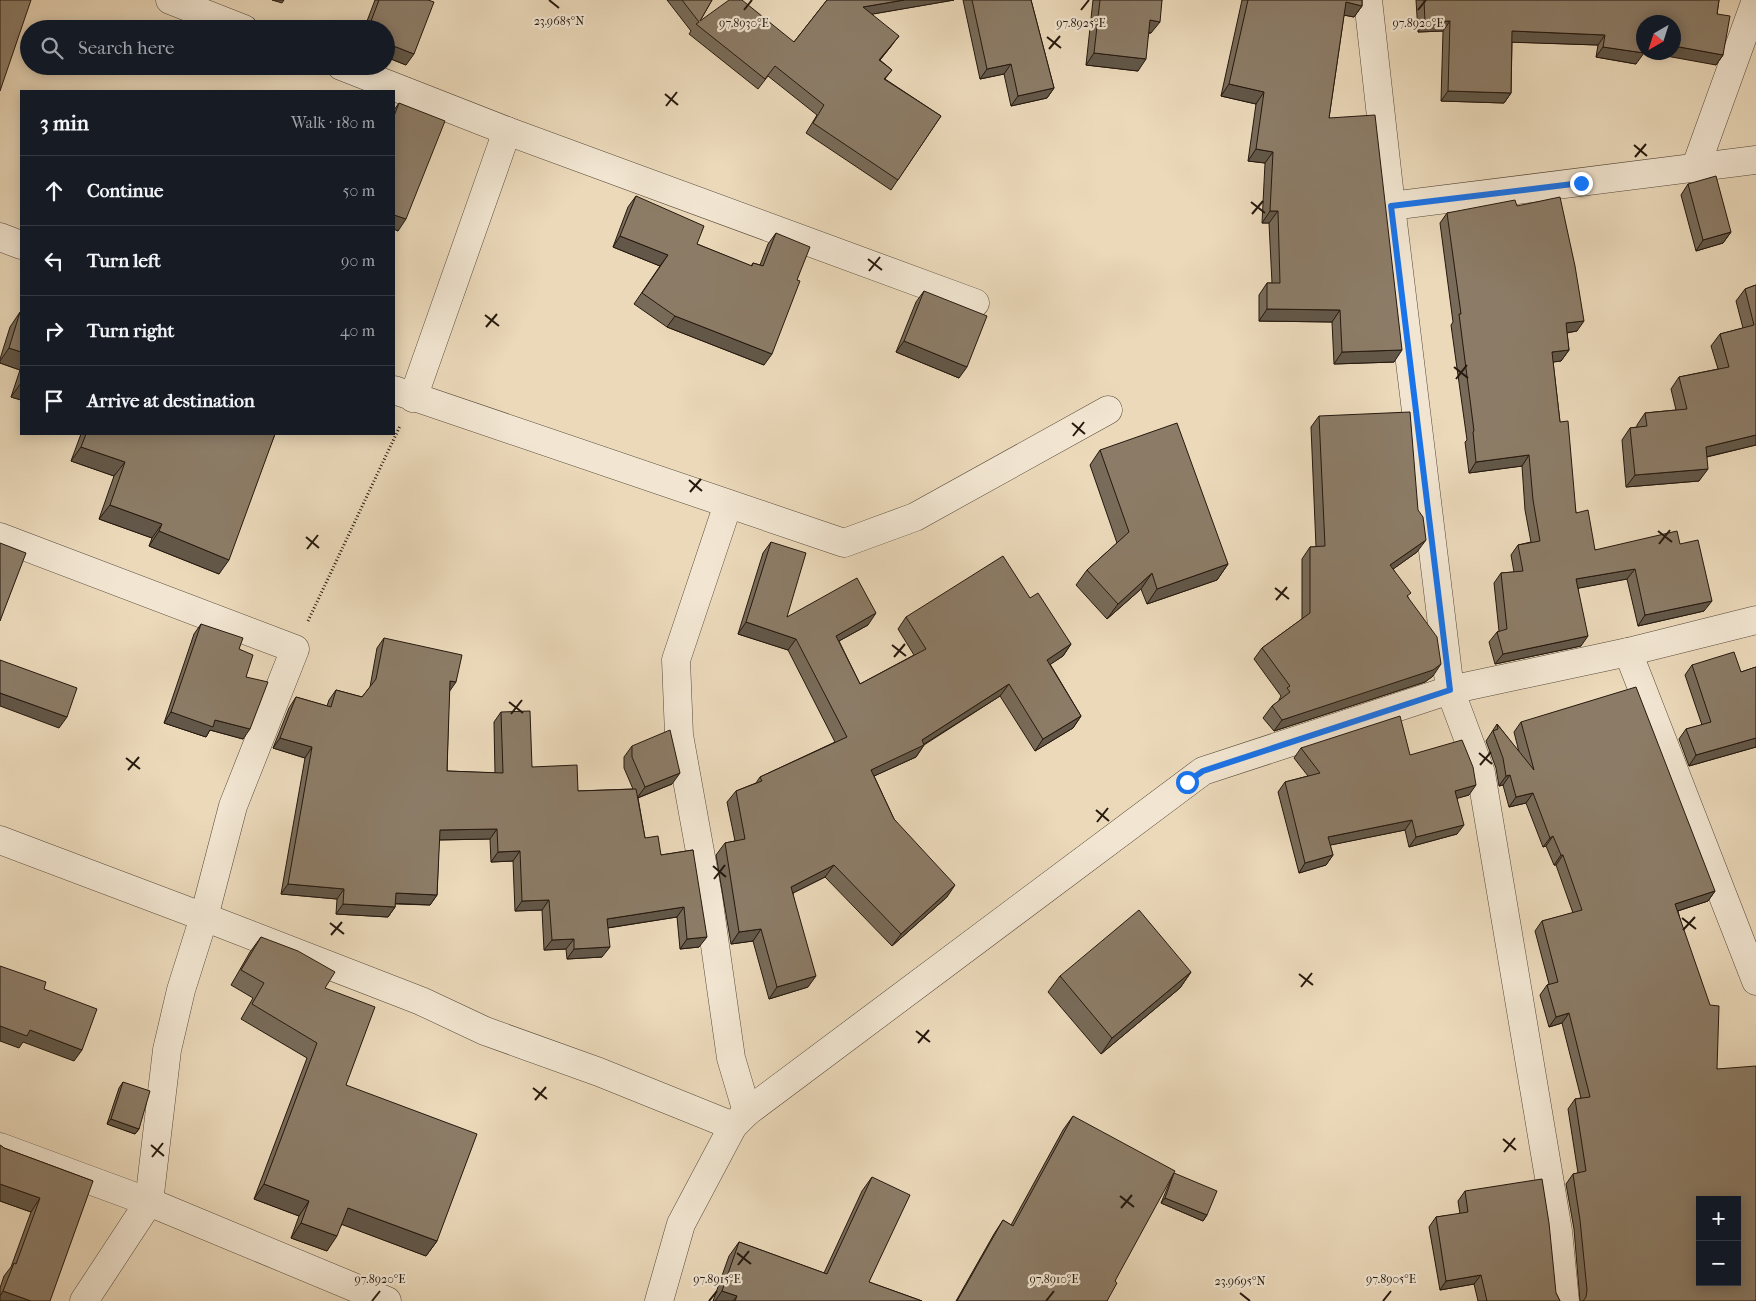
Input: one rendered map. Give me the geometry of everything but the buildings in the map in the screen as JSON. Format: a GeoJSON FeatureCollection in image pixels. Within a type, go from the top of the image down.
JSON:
{"type":"FeatureCollection","features":[{"type":"Feature","properties":{"kind":"street"},"geometry":{"type":"LineString","coordinates":[[170,0],[221,20]]}},
{"type":"Feature","properties":{"kind":"street"},"geometry":{"type":"LineString","coordinates":[[1368,0],[1450,690],[1481,773],[1558,1230],[1565,1301]]}},
{"type":"Feature","properties":{"kind":"street"},"geometry":{"type":"LineString","coordinates":[[1695,169],[1756,0]]}},
{"type":"Feature","properties":{"kind":"street"},"geometry":{"type":"LineString","coordinates":[[364,75],[507,131],[975,303]]}},
{"type":"Feature","properties":{"kind":"street"},"geometry":{"type":"LineString","coordinates":[[507,131],[404,394],[844,543],[915,517],[1108,410]]}},
{"type":"Feature","properties":{"kind":"street"},"geometry":{"type":"LineString","coordinates":[[1391,206],[1756,160]]}},
{"type":"Feature","properties":{"kind":"street"},"geometry":{"type":"LineString","coordinates":[[0,237],[20,245]]}},
{"type":"Feature","properties":{"kind":"street"},"geometry":{"type":"LineString","coordinates":[[728,504],[676,660],[679,735],[708,896],[740,1119]]}},
{"type":"Feature","properties":{"kind":"street"},"geometry":{"type":"LineString","coordinates":[[0,537],[294,649],[233,806],[204,917],[181,990],[167,1050],[149,1202],[84,1301]]}},
{"type":"Feature","properties":{"kind":"street"},"geometry":{"type":"LineString","coordinates":[[659,1301],[681,1224],[740,1119],[1203,771],[1450,690],[1628,652],[1756,620]]}},
{"type":"Feature","properties":{"kind":"street"},"geometry":{"type":"LineString","coordinates":[[1628,652],[1756,981]]}},
{"type":"Feature","properties":{"kind":"street"},"geometry":{"type":"LineString","coordinates":[[0,840],[421,1001],[485,1031],[599,1072],[740,1119]]}},
{"type":"Feature","properties":{"kind":"street"},"geometry":{"type":"LineString","coordinates":[[0,1147],[149,1202],[387,1301]]}},
{"type":"Feature","properties":{"kind":"path"},"geometry":{"type":"LineString","coordinates":[[395,415],[404,394]]}},
{"type":"Feature","properties":{"kind":"path"},"geometry":{"type":"LineString","coordinates":[[294,649],[386,435]]}},
{"type":"Feature","properties":{"kind":"route"},"geometry":{"type":"LineString","coordinates":[[1187,782],[1203,771],[1450,690],[1391,206],[1581,183]]}}]}
